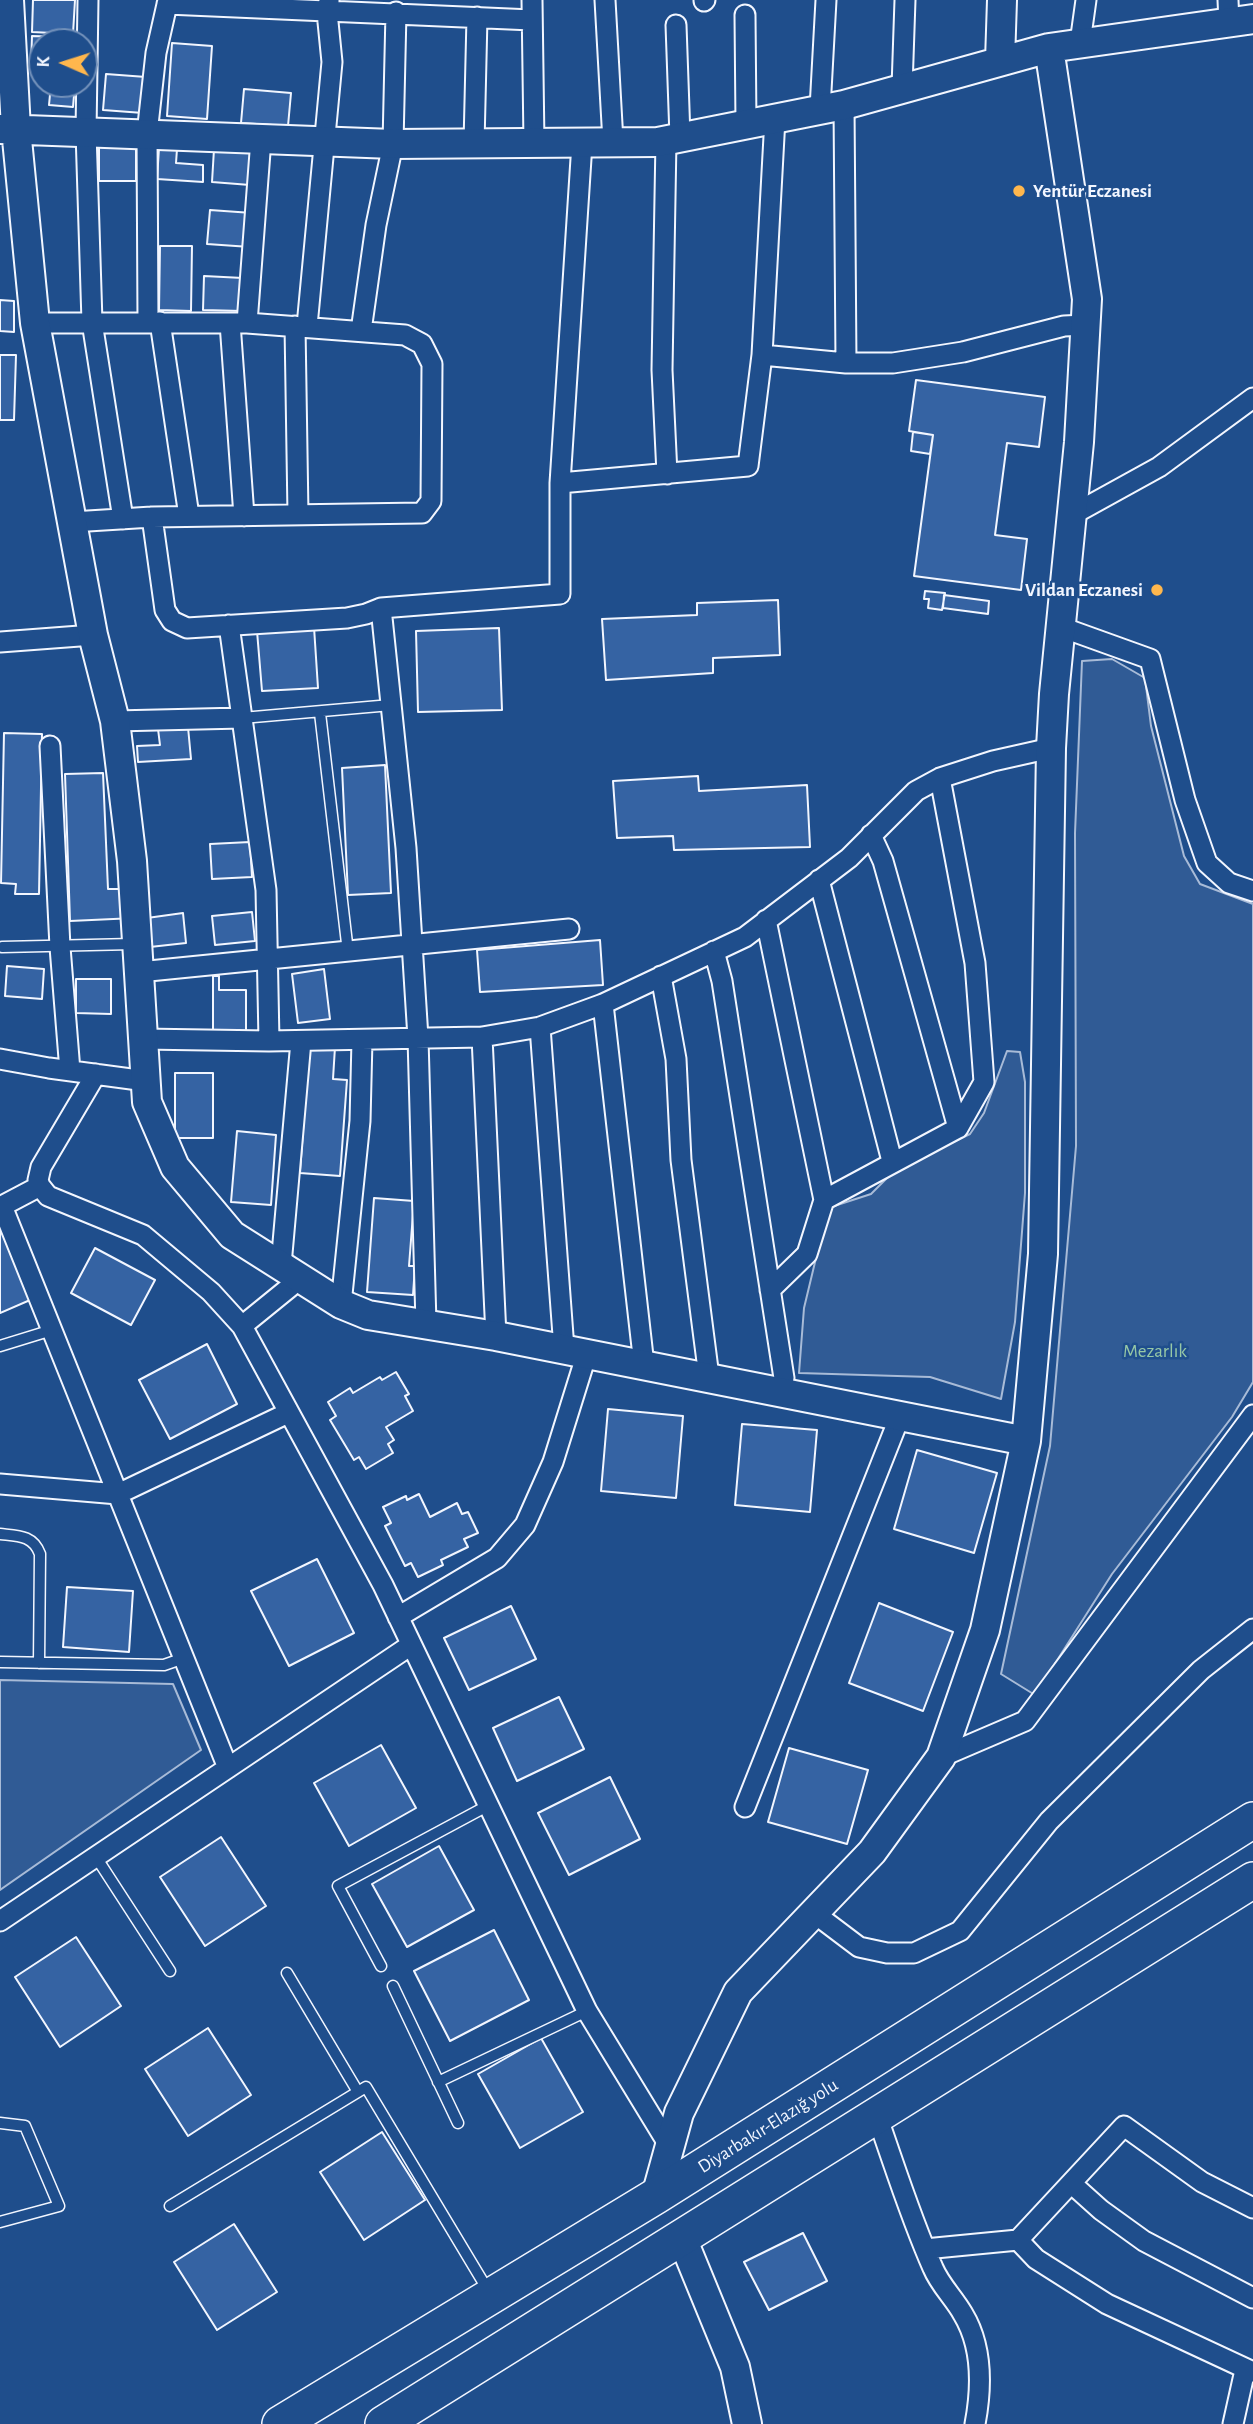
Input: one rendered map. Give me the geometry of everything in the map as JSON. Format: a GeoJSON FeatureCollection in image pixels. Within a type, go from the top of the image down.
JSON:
{"type":"FeatureCollection","features":[{"type":"Feature","properties":{"kind":"highway","name":"Diyarbakır-Elazığ yolu"},"geometry":{"type":"LineString","coordinates":[[280,2424],[656,2196],[1253,1820]]}},
{"type":"Feature","properties":{"kind":"highway"},"geometry":{"type":"LineString","coordinates":[[383,2424],[1253,1880]]}},
{"type":"Feature","properties":{"kind":"street"},"geometry":{"type":"LineString","coordinates":[[9,0],[8,129],[35,323],[93,635],[115,721],[132,861],[147,1102],[175,1167],[232,1235],[341,1304],[368,1315],[575,1351],[1026,1441]]}},
{"type":"Feature","properties":{"kind":"street"},"geometry":{"type":"LineString","coordinates":[[88,0],[86,132],[92,322],[124,519]]}},
{"type":"Feature","properties":{"kind":"street"},"geometry":{"type":"LineString","coordinates":[[605,0],[613,142]]}},
{"type":"Feature","properties":{"kind":"street"},"geometry":{"type":"LineString","coordinates":[[826,0],[846,363]]}},
{"type":"Feature","properties":{"kind":"street"},"geometry":{"type":"LineString","coordinates":[[902,89],[905,0]]}},
{"type":"Feature","properties":{"kind":"street"},"geometry":{"type":"LineString","coordinates":[[1000,61],[1002,0]]}},
{"type":"Feature","properties":{"kind":"street"},"geometry":{"type":"LineString","coordinates":[[1080,43],[1086,0]]}},
{"type":"Feature","properties":{"kind":"street"},"geometry":{"type":"LineString","coordinates":[[189,516],[154,322],[147,134],[156,53],[167,2],[328,6],[477,17],[532,10],[534,143]]}},
{"type":"Feature","properties":{"kind":"street"},"geometry":{"type":"LineString","coordinates":[[298,515],[301,326],[325,143],[332,62],[328,6]]}},
{"type":"Feature","properties":{"kind":"street"},"geometry":{"type":"LineString","coordinates":[[361,331],[376,225],[393,144],[396,12]]}},
{"type":"Feature","properties":{"kind":"street"},"geometry":{"type":"LineString","coordinates":[[8,129],[325,143],[582,143],[673,139],[832,107],[1049,48],[1237,14]]}},
{"type":"Feature","properties":{"kind":"street"},"geometry":{"type":"LineString","coordinates":[[745,15],[746,124]]}},
{"type":"Feature","properties":{"kind":"street"},"geometry":{"type":"LineString","coordinates":[[474,144],[477,17]]}},
{"type":"Feature","properties":{"kind":"street"},"geometry":{"type":"LineString","coordinates":[[667,474],[662,370],[676,25]]}},
{"type":"Feature","properties":{"kind":"street"},"geometry":{"type":"LineString","coordinates":[[656,2196],[679,2113],[738,1992],[872,1853],[941,1757],[985,1630],[1026,1441],[1043,1254],[1051,748],[1079,442],[1087,299],[1049,48]]}},
{"type":"Feature","properties":{"kind":"street"},"geometry":{"type":"LineString","coordinates":[[560,483],[748,466],[762,355],[775,118]]}},
{"type":"Feature","properties":{"kind":"street"},"geometry":{"type":"LineString","coordinates":[[244,516],[239,323],[261,139]]}},
{"type":"Feature","properties":{"kind":"street"},"geometry":{"type":"LineString","coordinates":[[152,517],[164,604],[168,616],[187,628],[348,618],[381,608],[560,594],[560,483],[582,143]]}},
{"type":"Feature","properties":{"kind":"street"},"geometry":{"type":"LineString","coordinates":[[35,323],[239,323],[405,335],[422,344],[432,364],[431,501],[422,513],[189,516],[72,522]]}},
{"type":"Feature","properties":{"kind":"street"},"geometry":{"type":"LineString","coordinates":[[762,355],[846,363],[893,363],[963,352],[1064,326],[1086,325]]}},
{"type":"Feature","properties":{"kind":"street"},"geometry":{"type":"LineString","coordinates":[[1072,515],[1159,467],[1253,398]]}},
{"type":"Feature","properties":{"kind":"street"},"geometry":{"type":"LineString","coordinates":[[381,608],[406,848],[418,1038],[426,1324]]}},
{"type":"Feature","properties":{"kind":"street"},"geometry":{"type":"LineString","coordinates":[[229,625],[266,890],[269,1041]]}},
{"type":"Feature","properties":{"kind":"street"},"geometry":{"type":"LineString","coordinates":[[1061,627],[1150,659],[1185,800],[1207,863],[1229,883],[1253,891]]}},
{"type":"Feature","properties":{"kind":"street"},"geometry":{"type":"LineString","coordinates":[[0,642],[93,635]]}},
{"type":"Feature","properties":{"kind":"street"},"geometry":{"type":"LineString","coordinates":[[115,721],[242,718]]}},
{"type":"Feature","properties":{"kind":"street"},"geometry":{"type":"LineString","coordinates":[[50,746],[60,947],[70,1071]]}},
{"type":"Feature","properties":{"kind":"street"},"geometry":{"type":"LineString","coordinates":[[143,1039],[301,1041],[482,1037],[540,1027],[603,1003],[745,937],[849,858],[916,791],[940,778],[993,761],[1051,748]]}},
{"type":"Feature","properties":{"kind":"street"},"geometry":{"type":"LineString","coordinates":[[824,1200],[892,1161],[958,1128],[984,1082],[975,964],[940,778]]}},
{"type":"Feature","properties":{"kind":"street"},"geometry":{"type":"LineString","coordinates":[[871,835],[883,861],[958,1128]]}},
{"type":"Feature","properties":{"kind":"street"},"geometry":{"type":"LineString","coordinates":[[819,880],[892,1161]]}},
{"type":"Feature","properties":{"kind":"street"},"geometry":{"type":"LineString","coordinates":[[766,920],[824,1200],[807,1254],[770,1290]]}},
{"type":"Feature","properties":{"kind":"street"},"geometry":{"type":"LineString","coordinates":[[139,972],[569,929]]}},
{"type":"Feature","properties":{"kind":"street"},"geometry":{"type":"LineString","coordinates":[[714,951],[722,981],[784,1378]]}},
{"type":"Feature","properties":{"kind":"street"},"geometry":{"type":"LineString","coordinates":[[661,976],[676,1059],[681,1160],[709,1377]]}},
{"type":"Feature","properties":{"kind":"street"},"geometry":{"type":"LineString","coordinates":[[603,1003],[644,1365]]}},
{"type":"Feature","properties":{"kind":"street"},"geometry":{"type":"LineString","coordinates":[[398,1617],[497,1558],[525,1525],[553,1462],[575,1351],[540,1027]]}},
{"type":"Feature","properties":{"kind":"street"},"geometry":{"type":"LineString","coordinates":[[482,1037],[496,1336]]}},
{"type":"Feature","properties":{"kind":"street"},"geometry":{"type":"LineString","coordinates":[[341,1304],[360,1121],[362,1040]]}},
{"type":"Feature","properties":{"kind":"street"},"geometry":{"type":"LineString","coordinates":[[242,1326],[290,1287],[301,1041]]}},
{"type":"Feature","properties":{"kind":"street"},"geometry":{"type":"LineString","coordinates":[[0,1059],[146,1081]]}},
{"type":"Feature","properties":{"kind":"street"},"geometry":{"type":"LineString","coordinates":[[96,1074],[41,1167],[40,1186],[53,1199],[143,1235],[211,1292],[242,1326],[398,1617],[587,2011],[670,2147]]}},
{"type":"Feature","properties":{"kind":"street"},"geometry":{"type":"LineString","coordinates":[[40,1186],[2,1206],[228,1768]]}},
{"type":"Feature","properties":{"kind":"street"},"geometry":{"type":"LineString","coordinates":[[0,1484],[118,1494],[288,1413]]}},
{"type":"Feature","properties":{"kind":"street"},"geometry":{"type":"LineString","coordinates":[[745,1807],[900,1416]]}},
{"type":"Feature","properties":{"kind":"street"},"geometry":{"type":"LineString","coordinates":[[941,1757],[1025,1721],[1250,1423]]}},
{"type":"Feature","properties":{"kind":"street"},"geometry":{"type":"LineString","coordinates":[[814,1913],[859,1947],[887,1952],[914,1953],[960,1931],[1049,1821],[1201,1670],[1253,1629]]}},
{"type":"Feature","properties":{"kind":"street"},"geometry":{"type":"LineString","coordinates":[[0,1921],[411,1645]]}},
{"type":"Feature","properties":{"kind":"street"},"geometry":{"type":"LineString","coordinates":[[877,2116],[934,2272],[964,2315],[975,2346],[980,2381],[975,2424]]}},
{"type":"Feature","properties":{"kind":"street"},"geometry":{"type":"LineString","coordinates":[[925,2249],[1018,2240],[1073,2184],[1124,2126],[1202,2182],[1253,2208]]}},
{"type":"Feature","properties":{"kind":"street"},"geometry":{"type":"LineString","coordinates":[[1073,2184],[1101,2210],[1144,2241],[1253,2298]]}},
{"type":"Feature","properties":{"kind":"street"},"geometry":{"type":"LineString","coordinates":[[682,2238],[735,2367],[747,2424]]}},
{"type":"Feature","properties":{"kind":"street"},"geometry":{"type":"LineString","coordinates":[[1018,2240],[1036,2259],[1107,2304],[1249,2371],[1233,2424]]}},
{"type":"Feature","properties":{"kind":"lane"},"geometry":{"type":"LineString","coordinates":[[242,718],[391,705]]}},
{"type":"Feature","properties":{"kind":"lane"},"geometry":{"type":"LineString","coordinates":[[320,713],[348,952]]}},
{"type":"Feature","properties":{"kind":"lane"},"geometry":{"type":"LineString","coordinates":[[2,947],[137,944]]}},
{"type":"Feature","properties":{"kind":"lane"},"geometry":{"type":"LineString","coordinates":[[0,1346],[52,1330]]}},
{"type":"Feature","properties":{"kind":"lane"},"geometry":{"type":"LineString","coordinates":[[0,1534],[24,1536],[34,1543],[40,1554],[39,1663]]}},
{"type":"Feature","properties":{"kind":"lane"},"geometry":{"type":"LineString","coordinates":[[0,1662],[164,1665],[184,1658]]}},
{"type":"Feature","properties":{"kind":"lane"},"geometry":{"type":"LineString","coordinates":[[382,1966],[338,1886],[490,1805]]}},
{"type":"Feature","properties":{"kind":"lane"},"geometry":{"type":"LineString","coordinates":[[96,1857],[170,1971]]}},
{"type":"Feature","properties":{"kind":"lane"},"geometry":{"type":"LineString","coordinates":[[287,1973],[358,2092]]}},
{"type":"Feature","properties":{"kind":"lane"},"geometry":{"type":"LineString","coordinates":[[393,1986],[458,2123]]}},
{"type":"Feature","properties":{"kind":"lane"},"geometry":{"type":"LineString","coordinates":[[438,2082],[587,2011]]}},
{"type":"Feature","properties":{"kind":"lane"},"geometry":{"type":"LineString","coordinates":[[170,2206],[366,2087],[491,2296]]}},
{"type":"Feature","properties":{"kind":"lane"},"geometry":{"type":"LineString","coordinates":[[0,2123],[25,2126],[59,2206],[0,2222]]}},
{"type":"Feature","properties":{"kind":"shaded area","name":"Mezarlık"},"geometry":{"type":"Polygon","coordinates":[[[1112,659],[1145,678],[1151,726],[1184,856],[1200,884],[1253,904],[1253,1382],[1232,1417],[1112,1574],[1035,1695],[1001,1674],[1050,1446],[1076,1146],[1075,833],[1082,661],[1112,659]]]}},
{"type":"Feature","properties":{"kind":"shaded area"},"geometry":{"type":"Polygon","coordinates":[[[1007,1051],[1020,1052],[1025,1082],[1025,1193],[1015,1322],[1001,1399],[930,1377],[799,1373],[804,1308],[828,1208],[871,1194],[896,1169],[970,1134],[984,1113],[1007,1051]]]}},
{"type":"Feature","properties":{"kind":"shaded area"},"geometry":{"type":"Polygon","coordinates":[[[0,1680],[173,1684],[201,1750],[0,1890],[0,1680]]]}},
{"type":"Feature","properties":{"kind":"building"},"geometry":{"type":"Polygon","coordinates":[[[33,0],[75,0],[73,28],[32,28],[33,0]]]}},
{"type":"Feature","properties":{"kind":"building"},"geometry":{"type":"Polygon","coordinates":[[[172,43],[212,46],[207,119],[167,116],[172,43]]]}},
{"type":"Feature","properties":{"kind":"building"},"geometry":{"type":"Polygon","coordinates":[[[106,74],[146,77],[143,113],[103,110],[106,74]]]}},
{"type":"Feature","properties":{"kind":"building"},"geometry":{"type":"Polygon","coordinates":[[[244,89],[291,93],[288,126],[241,123],[244,89]]]}},
{"type":"Feature","properties":{"kind":"building"},"geometry":{"type":"Polygon","coordinates":[[[50,98],[74,98],[73,107],[49,105],[50,98]]]}},
{"type":"Feature","properties":{"kind":"building"},"geometry":{"type":"Polygon","coordinates":[[[99,143],[136,143],[136,181],[99,181],[99,143]]]}},
{"type":"Feature","properties":{"kind":"building"},"geometry":{"type":"Polygon","coordinates":[[[159,148],[177,149],[176,163],[203,165],[203,182],[157,179],[159,148]]]}},
{"type":"Feature","properties":{"kind":"building"},"geometry":{"type":"Polygon","coordinates":[[[214,149],[252,152],[250,185],[212,182],[214,149]]]}},
{"type":"Feature","properties":{"kind":"building"},"geometry":{"type":"Polygon","coordinates":[[[210,210],[252,213],[250,247],[207,244],[210,210]]]}},
{"type":"Feature","properties":{"kind":"building"},"geometry":{"type":"Polygon","coordinates":[[[160,246],[192,246],[191,311],[159,310],[160,246]]]}},
{"type":"Feature","properties":{"kind":"building"},"geometry":{"type":"Polygon","coordinates":[[[204,276],[243,278],[242,311],[203,310],[204,276]]]}},
{"type":"Feature","properties":{"kind":"building"},"geometry":{"type":"Polygon","coordinates":[[[0,300],[14,301],[14,332],[0,331],[0,300]]]}},
{"type":"Feature","properties":{"kind":"building"},"geometry":{"type":"Polygon","coordinates":[[[0,355],[16,355],[14,420],[0,420],[0,355]]]}},
{"type":"Feature","properties":{"kind":"building"},"geometry":{"type":"Polygon","coordinates":[[[916,380],[1045,397],[1039,447],[1007,443],[995,535],[1027,539],[1021,590],[914,576],[933,435],[909,431],[916,380]]]}},
{"type":"Feature","properties":{"kind":"building"},"geometry":{"type":"Polygon","coordinates":[[[913,432],[933,435],[930,454],[911,451],[913,432]]]}},
{"type":"Feature","properties":{"kind":"building"},"geometry":{"type":"Polygon","coordinates":[[[925,591],[945,593],[942,610],[928,608],[929,599],[924,599],[925,591]]]}},
{"type":"Feature","properties":{"kind":"building"},"geometry":{"type":"Polygon","coordinates":[[[944,595],[989,601],[988,614],[943,608],[944,595]]]}},
{"type":"Feature","properties":{"kind":"building"},"geometry":{"type":"Polygon","coordinates":[[[778,600],[780,655],[713,658],[713,673],[606,680],[602,619],[697,615],[697,603],[778,600]]]}},
{"type":"Feature","properties":{"kind":"building"},"geometry":{"type":"Polygon","coordinates":[[[314,627],[318,688],[262,691],[257,631],[314,627]]]}},
{"type":"Feature","properties":{"kind":"building"},"geometry":{"type":"Polygon","coordinates":[[[499,628],[502,710],[418,712],[416,631],[499,628]]]}},
{"type":"Feature","properties":{"kind":"building"},"geometry":{"type":"Polygon","coordinates":[[[188,727],[191,759],[138,762],[137,746],[160,745],[158,729],[188,727]]]}},
{"type":"Feature","properties":{"kind":"building"},"geometry":{"type":"Polygon","coordinates":[[[4,733],[42,734],[39,894],[15,894],[16,884],[1,883],[4,733]]]}},
{"type":"Feature","properties":{"kind":"building"},"geometry":{"type":"Polygon","coordinates":[[[385,765],[391,893],[348,895],[342,768],[385,765]]]}},
{"type":"Feature","properties":{"kind":"building"},"geometry":{"type":"Polygon","coordinates":[[[103,773],[108,889],[134,889],[135,918],[70,921],[65,774],[103,773]]]}},
{"type":"Feature","properties":{"kind":"building"},"geometry":{"type":"Polygon","coordinates":[[[698,776],[699,791],[807,785],[810,847],[674,850],[673,836],[617,838],[613,781],[698,776]]]}},
{"type":"Feature","properties":{"kind":"building"},"geometry":{"type":"Polygon","coordinates":[[[250,842],[252,877],[212,879],[210,844],[250,842]]]}},
{"type":"Feature","properties":{"kind":"building"},"geometry":{"type":"Polygon","coordinates":[[[252,912],[255,941],[215,945],[212,916],[252,912]]]}},
{"type":"Feature","properties":{"kind":"building"},"geometry":{"type":"Polygon","coordinates":[[[183,913],[186,943],[150,947],[147,918],[183,913]]]}},
{"type":"Feature","properties":{"kind":"building"},"geometry":{"type":"Polygon","coordinates":[[[600,940],[603,985],[480,992],[477,950],[600,940]]]}},
{"type":"Feature","properties":{"kind":"building"},"geometry":{"type":"Polygon","coordinates":[[[7,966],[44,969],[42,999],[5,996],[7,966]]]}},
{"type":"Feature","properties":{"kind":"building"},"geometry":{"type":"Polygon","coordinates":[[[324,969],[330,1019],[298,1023],[292,974],[324,969]]]}},
{"type":"Feature","properties":{"kind":"building"},"geometry":{"type":"Polygon","coordinates":[[[213,976],[219,976],[219,990],[246,990],[246,1031],[213,1031],[213,976]]]}},
{"type":"Feature","properties":{"kind":"building"},"geometry":{"type":"Polygon","coordinates":[[[76,979],[111,979],[111,1014],[76,1013],[76,979]]]}},
{"type":"Feature","properties":{"kind":"building"},"geometry":{"type":"Polygon","coordinates":[[[309,1045],[335,1047],[333,1079],[347,1080],[340,1176],[300,1173],[309,1045]]]}},
{"type":"Feature","properties":{"kind":"building"},"geometry":{"type":"Polygon","coordinates":[[[175,1073],[213,1073],[213,1138],[175,1138],[175,1073]]]}},
{"type":"Feature","properties":{"kind":"building"},"geometry":{"type":"Polygon","coordinates":[[[237,1131],[276,1135],[271,1205],[231,1202],[237,1131]]]}},
{"type":"Feature","properties":{"kind":"building"},"geometry":{"type":"Polygon","coordinates":[[[374,1198],[414,1201],[409,1266],[415,1266],[413,1295],[367,1292],[374,1198]]]}},
{"type":"Feature","properties":{"kind":"building"},"geometry":{"type":"Polygon","coordinates":[[[0,1222],[37,1297],[0,1313],[0,1222]]]}},
{"type":"Feature","properties":{"kind":"building"},"geometry":{"type":"Polygon","coordinates":[[[95,1248],[155,1280],[131,1325],[71,1293],[95,1248]]]}},
{"type":"Feature","properties":{"kind":"building"},"geometry":{"type":"Polygon","coordinates":[[[207,1344],[237,1404],[170,1439],[139,1380],[207,1344]]]}},
{"type":"Feature","properties":{"kind":"building"},"geometry":{"type":"Polygon","coordinates":[[[396,1372],[409,1394],[405,1396],[413,1411],[386,1427],[394,1440],[388,1444],[393,1453],[366,1469],[359,1457],[354,1460],[330,1420],[336,1416],[328,1402],[350,1388],[353,1393],[380,1377],[382,1380],[396,1372]]]}},
{"type":"Feature","properties":{"kind":"building"},"geometry":{"type":"Polygon","coordinates":[[[608,1409],[683,1416],[676,1498],[601,1491],[608,1409]]]}},
{"type":"Feature","properties":{"kind":"building"},"geometry":{"type":"Polygon","coordinates":[[[742,1424],[817,1430],[810,1512],[735,1505],[742,1424]]]}},
{"type":"Feature","properties":{"kind":"building"},"geometry":{"type":"Polygon","coordinates":[[[917,1450],[997,1473],[974,1553],[894,1529],[917,1450]]]}},
{"type":"Feature","properties":{"kind":"building"},"geometry":{"type":"Polygon","coordinates":[[[419,1494],[430,1517],[457,1503],[462,1514],[468,1512],[478,1533],[464,1539],[468,1547],[441,1560],[443,1565],[418,1577],[411,1563],[405,1566],[385,1526],[391,1523],[383,1507],[406,1496],[407,1500],[419,1494]]]}},
{"type":"Feature","properties":{"kind":"building"},"geometry":{"type":"Polygon","coordinates":[[[317,1559],[354,1633],[289,1666],[251,1591],[317,1559]]]}},
{"type":"Feature","properties":{"kind":"building"},"geometry":{"type":"Polygon","coordinates":[[[67,1587],[133,1591],[129,1652],[63,1647],[67,1587]]]}},
{"type":"Feature","properties":{"kind":"building"},"geometry":{"type":"Polygon","coordinates":[[[879,1603],[953,1632],[923,1711],[849,1683],[879,1603]]]}},
{"type":"Feature","properties":{"kind":"building"},"geometry":{"type":"Polygon","coordinates":[[[511,1606],[536,1659],[469,1690],[444,1638],[511,1606]]]}},
{"type":"Feature","properties":{"kind":"building"},"geometry":{"type":"Polygon","coordinates":[[[559,1697],[584,1749],[517,1781],[493,1728],[559,1697]]]}},
{"type":"Feature","properties":{"kind":"building"},"geometry":{"type":"Polygon","coordinates":[[[381,1745],[416,1808],[349,1846],[314,1783],[381,1745]]]}},
{"type":"Feature","properties":{"kind":"building"},"geometry":{"type":"Polygon","coordinates":[[[789,1748],[868,1770],[847,1844],[768,1822],[789,1748]]]}},
{"type":"Feature","properties":{"kind":"building"},"geometry":{"type":"Polygon","coordinates":[[[610,1777],[640,1839],[569,1875],[538,1813],[610,1777]]]}},
{"type":"Feature","properties":{"kind":"building"},"geometry":{"type":"Polygon","coordinates":[[[221,1837],[266,1906],[205,1946],[160,1877],[221,1837]]]}},
{"type":"Feature","properties":{"kind":"building"},"geometry":{"type":"Polygon","coordinates":[[[439,1846],[474,1910],[407,1947],[372,1884],[439,1846]]]}},
{"type":"Feature","properties":{"kind":"building"},"geometry":{"type":"Polygon","coordinates":[[[494,1930],[529,2000],[450,2041],[414,1971],[494,1930]]]}},
{"type":"Feature","properties":{"kind":"building"},"geometry":{"type":"Polygon","coordinates":[[[76,1937],[121,2006],[60,2047],[15,1977],[76,1937]]]}},
{"type":"Feature","properties":{"kind":"building"},"geometry":{"type":"Polygon","coordinates":[[[208,2028],[251,2095],[188,2136],[145,2069],[208,2028]]]}},
{"type":"Feature","properties":{"kind":"building"},"geometry":{"type":"Polygon","coordinates":[[[541,2038],[583,2112],[520,2148],[478,2074],[541,2038]]]}},
{"type":"Feature","properties":{"kind":"building"},"geometry":{"type":"Polygon","coordinates":[[[382,2132],[425,2200],[364,2240],[320,2172],[382,2132]]]}},
{"type":"Feature","properties":{"kind":"building"},"geometry":{"type":"Polygon","coordinates":[[[234,2224],[277,2292],[217,2330],[174,2262],[234,2224]]]}},
{"type":"Feature","properties":{"kind":"building"},"geometry":{"type":"Polygon","coordinates":[[[803,2233],[827,2281],[769,2310],[744,2262],[803,2233]]]}},
{"type":"Feature","properties":{"kind":"place","name":"Yentür Eczanesi"},"geometry":{"type":"Point","coordinates":[1019,191]}},
{"type":"Feature","properties":{"kind":"place","name":"Vildan Eczanesi"},"geometry":{"type":"Point","coordinates":[1157,590]}}]}
